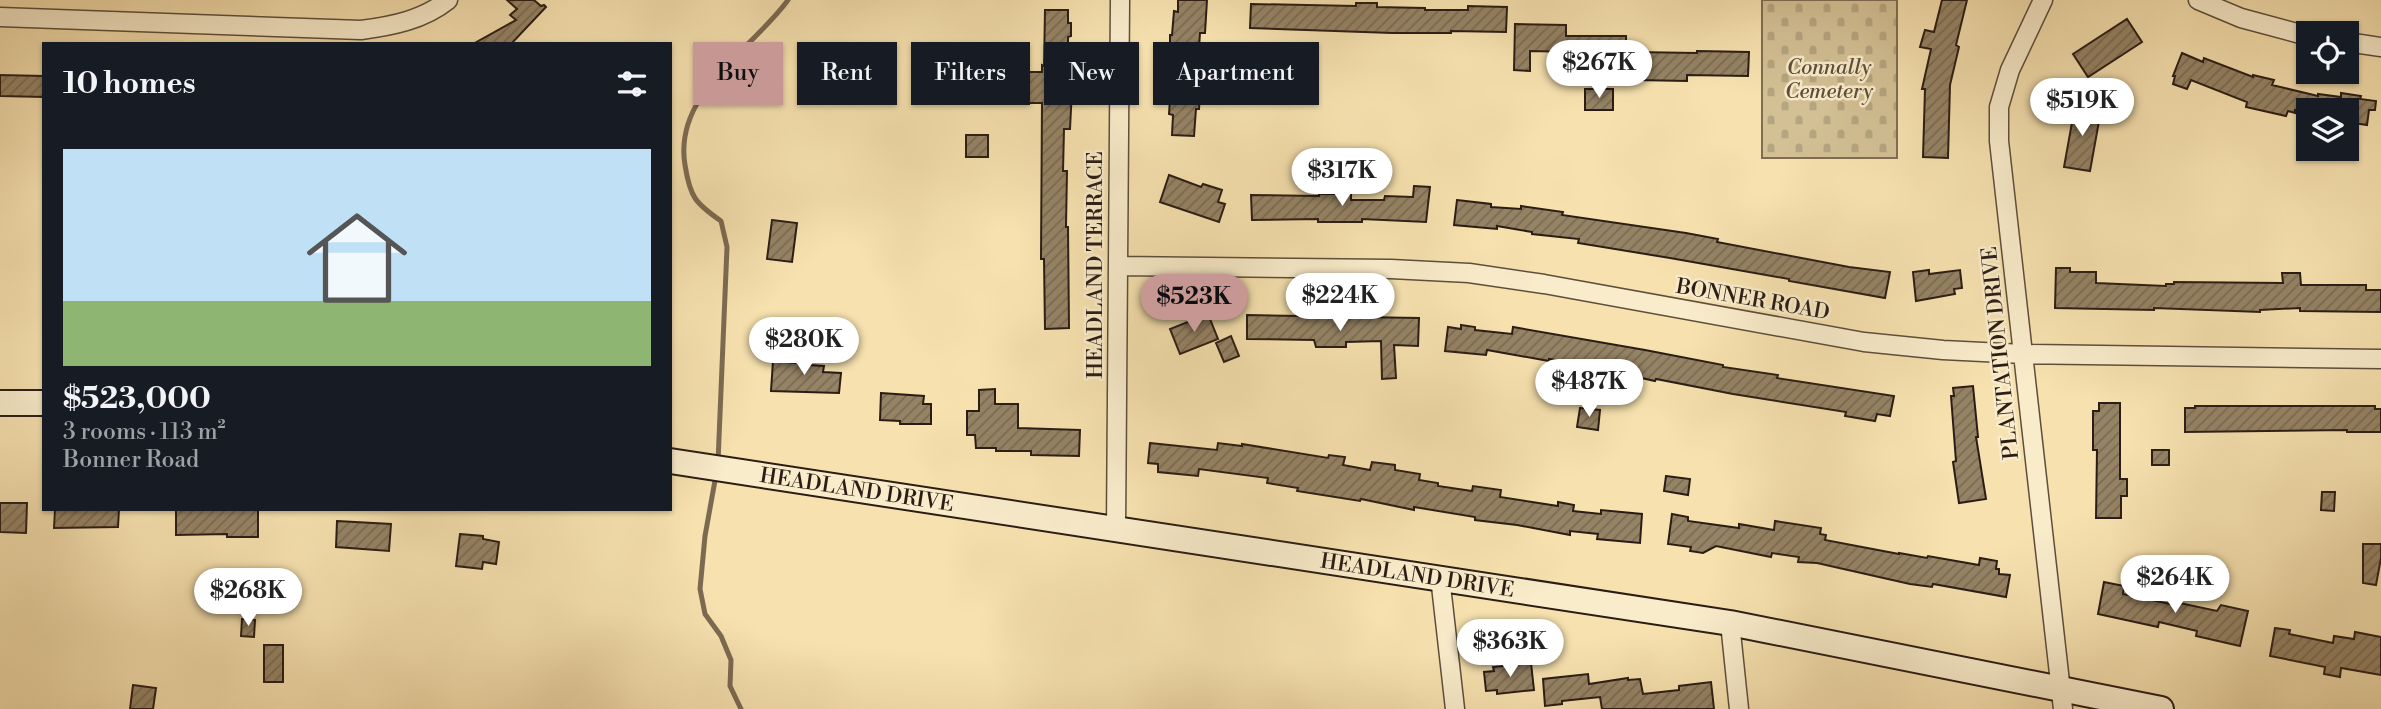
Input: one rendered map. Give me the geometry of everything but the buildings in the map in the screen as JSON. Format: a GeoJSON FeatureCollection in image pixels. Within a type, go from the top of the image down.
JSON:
{"type":"FeatureCollection","features":[{"type":"Feature","properties":{"kind":"main road"},"geometry":{"type":"LineString","coordinates":[[0,403],[42,403]]}},
{"type":"Feature","properties":{"kind":"main road","name":"HEADLAND DRIVE"},"geometry":{"type":"LineString","coordinates":[[672,461],[1730,622],[2062,698],[2161,709]]}},
{"type":"Feature","properties":{"kind":"street"},"geometry":{"type":"LineString","coordinates":[[0,17],[361,30],[396,26],[437,9],[448,0]]}},
{"type":"Feature","properties":{"kind":"street","name":"HEADLAND TERRACE"},"geometry":{"type":"LineString","coordinates":[[1116,530],[1120,0]]}},
{"type":"Feature","properties":{"kind":"street","name":"PLANTATION DRIVE"},"geometry":{"type":"LineString","coordinates":[[2043,0],[2010,70],[2000,107],[1999,141],[2062,698]]}},
{"type":"Feature","properties":{"kind":"street"},"geometry":{"type":"LineString","coordinates":[[2198,0],[2241,18],[2296,33]]}},
{"type":"Feature","properties":{"kind":"street"},"geometry":{"type":"LineString","coordinates":[[2359,44],[2381,47]]}},
{"type":"Feature","properties":{"kind":"street","name":"BONNER ROAD"},"geometry":{"type":"LineString","coordinates":[[1118,265],[1391,269],[1469,274],[1544,284],[1864,342],[1943,350],[2023,354],[2381,359]]}},
{"type":"Feature","properties":{"kind":"street"},"geometry":{"type":"LineString","coordinates":[[1440,577],[1455,709]]}},
{"type":"Feature","properties":{"kind":"street"},"geometry":{"type":"LineString","coordinates":[[1730,622],[1739,709]]}},
{"type":"Feature","properties":{"kind":"green space","name":"Connally Cemetery"},"geometry":{"type":"Polygon","coordinates":[[[1762,0],[1897,0],[1897,158],[1762,158],[1762,0]]]}},
{"type":"Feature","properties":{"kind":"waterway"},"geometry":{"type":"LineString","coordinates":[[718,462],[727,247],[721,221],[700,204],[689,185],[685,165],[685,139],[691,116],[703,94],[788,0]]}},
{"type":"Feature","properties":{"kind":"waterway"},"geometry":{"type":"LineString","coordinates":[[716,475],[705,536],[700,589],[705,614],[721,636],[731,660],[730,686],[741,709]]}}]}
